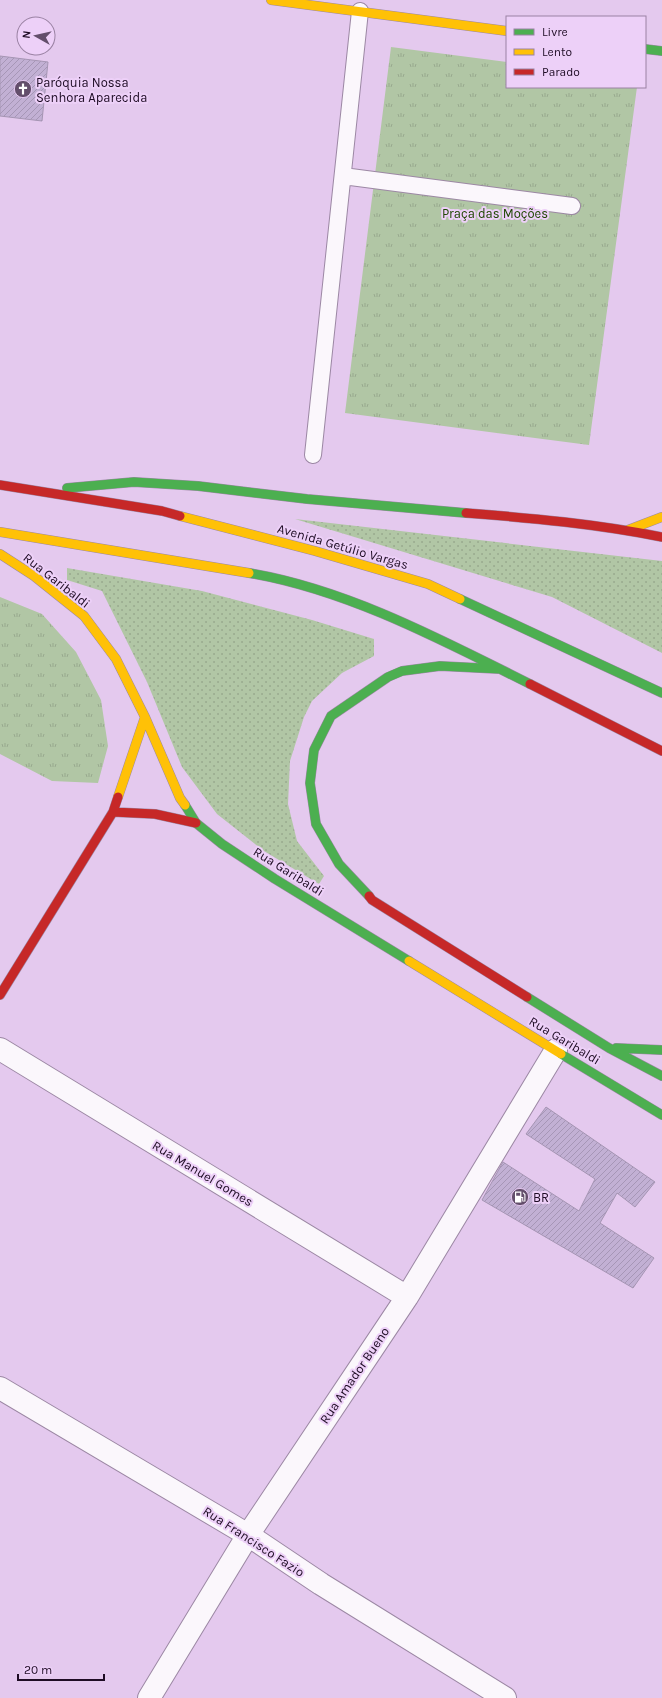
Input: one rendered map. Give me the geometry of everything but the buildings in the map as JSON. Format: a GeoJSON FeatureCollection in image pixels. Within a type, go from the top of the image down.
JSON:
{"type":"FeatureCollection","features":[{"type":"Feature","properties":{"kind":"main road"},"geometry":{"type":"LineString","coordinates":[[271,0],[506,31]]}},
{"type":"Feature","properties":{"kind":"main road"},"geometry":{"type":"LineString","coordinates":[[646,49],[662,51]]}},
{"type":"Feature","properties":{"kind":"main road"},"geometry":{"type":"LineString","coordinates":[[36,491],[142,482],[198,486],[307,499],[553,520],[628,530],[662,537]]}},
{"type":"Feature","properties":{"kind":"main road","name":"Avenida Getúlio Vargas"},"geometry":{"type":"LineString","coordinates":[[0,485],[162,511],[315,551],[428,584],[661,692]]}},
{"type":"Feature","properties":{"kind":"main road"},"geometry":{"type":"LineString","coordinates":[[628,530],[662,517]]}},
{"type":"Feature","properties":{"kind":"main road"},"geometry":{"type":"LineString","coordinates":[[0,532],[278,578],[378,612],[500,669],[633,735],[662,752]]}},
{"type":"Feature","properties":{"kind":"main road","name":"Rua Garibaldi"},"geometry":{"type":"LineString","coordinates":[[0,554],[34,576],[84,616],[116,659],[145,717],[180,798],[196,823],[222,844],[275,879],[662,1115]]}},
{"type":"Feature","properties":{"kind":"main road","name":"Rua Garibaldi"},"geometry":{"type":"LineString","coordinates":[[500,669],[440,666],[402,671],[388,677],[331,716],[314,750],[310,777],[316,824],[339,864],[372,900],[609,1048],[662,1076]]}},
{"type":"Feature","properties":{"kind":"main road"},"geometry":{"type":"LineString","coordinates":[[0,995],[113,812],[145,717]]}},
{"type":"Feature","properties":{"kind":"main road"},"geometry":{"type":"LineString","coordinates":[[113,812],[148,812],[168,815],[196,823]]}},
{"type":"Feature","properties":{"kind":"main road"},"geometry":{"type":"LineString","coordinates":[[609,1048],[662,1050]]}},
{"type":"Feature","properties":{"kind":"street","name":"Rua Manuel Gomes"},"geometry":{"type":"LineString","coordinates":[[0,1050],[407,1297]]}},
{"type":"Feature","properties":{"kind":"street","name":"Rua Amador Bueno"},"geometry":{"type":"LineString","coordinates":[[149,1698],[248,1535],[407,1297],[556,1050]]}},
{"type":"Feature","properties":{"kind":"street","name":"Rua Francisco Fazio"},"geometry":{"type":"LineString","coordinates":[[0,1388],[248,1535],[321,1584],[505,1698]]}},
{"type":"Feature","properties":{"kind":"lane"},"geometry":{"type":"LineString","coordinates":[[313,455],[360,11]]}},
{"type":"Feature","properties":{"kind":"lane"},"geometry":{"type":"LineString","coordinates":[[343,176],[572,206]]}},
{"type":"Feature","properties":{"kind":"green space","name":"Praça das Moções"},"geometry":{"type":"Polygon","coordinates":[[[391,47],[506,62],[506,88],[637,88],[589,445],[345,413],[391,47]]]}},
{"type":"Feature","properties":{"kind":"green space"},"geometry":{"type":"Polygon","coordinates":[[[295,519],[662,561],[662,653],[552,597],[295,519]]]}},
{"type":"Feature","properties":{"kind":"green space"},"geometry":{"type":"Polygon","coordinates":[[[67,568],[202,591],[312,620],[374,639],[374,656],[342,673],[312,701],[304,717],[290,761],[288,804],[297,841],[324,876],[319,884],[264,851],[217,814],[182,767],[147,682],[102,591],[67,580],[67,568]]]}},
{"type":"Feature","properties":{"kind":"green space"},"geometry":{"type":"Polygon","coordinates":[[[0,597],[42,614],[76,652],[101,700],[108,746],[98,783],[52,781],[0,754],[0,597]]]}},
{"type":"Feature","properties":{"kind":"traffic: fast"},"geometry":{"type":"LineString","coordinates":[[646,49],[662,51]]}},
{"type":"Feature","properties":{"kind":"traffic: fast"},"geometry":{"type":"LineString","coordinates":[[67,488],[134,482],[198,486],[307,499],[466,513]]}},
{"type":"Feature","properties":{"kind":"traffic: fast"},"geometry":{"type":"LineString","coordinates":[[249,573],[321,591],[393,618],[463,650],[530,684]]}},
{"type":"Feature","properties":{"kind":"traffic: fast"},"geometry":{"type":"LineString","coordinates":[[460,599],[662,693]]}},
{"type":"Feature","properties":{"kind":"traffic: fast"},"geometry":{"type":"LineString","coordinates":[[369,896],[339,864],[316,824],[310,783],[314,750],[331,716],[388,677],[402,671],[440,666],[500,669]]}},
{"type":"Feature","properties":{"kind":"traffic: fast"},"geometry":{"type":"LineString","coordinates":[[185,805],[196,823],[222,844],[275,879],[409,961]]}},
{"type":"Feature","properties":{"kind":"traffic: fast"},"geometry":{"type":"LineString","coordinates":[[527,997],[609,1048],[662,1076]]}},
{"type":"Feature","properties":{"kind":"traffic: fast"},"geometry":{"type":"LineString","coordinates":[[616,1048],[662,1050]]}},
{"type":"Feature","properties":{"kind":"traffic: fast"},"geometry":{"type":"LineString","coordinates":[[561,1054],[662,1115]]}},
{"type":"Feature","properties":{"kind":"traffic: slow"},"geometry":{"type":"LineString","coordinates":[[271,0],[506,31]]}},
{"type":"Feature","properties":{"kind":"traffic: slow"},"geometry":{"type":"LineString","coordinates":[[180,516],[315,551],[428,584],[460,599]]}},
{"type":"Feature","properties":{"kind":"traffic: slow"},"geometry":{"type":"LineString","coordinates":[[628,530],[662,517]]}},
{"type":"Feature","properties":{"kind":"traffic: slow"},"geometry":{"type":"LineString","coordinates":[[0,532],[249,573]]}},
{"type":"Feature","properties":{"kind":"traffic: slow"},"geometry":{"type":"LineString","coordinates":[[0,554],[34,576],[84,616],[116,659],[145,717],[180,798],[185,805]]}},
{"type":"Feature","properties":{"kind":"traffic: slow"},"geometry":{"type":"LineString","coordinates":[[118,797],[145,717]]}},
{"type":"Feature","properties":{"kind":"traffic: slow"},"geometry":{"type":"LineString","coordinates":[[409,961],[561,1054]]}},
{"type":"Feature","properties":{"kind":"traffic: jam"},"geometry":{"type":"LineString","coordinates":[[0,485],[162,511],[180,516]]}},
{"type":"Feature","properties":{"kind":"traffic: jam"},"geometry":{"type":"LineString","coordinates":[[466,513],[564,522],[613,528],[662,537]]}},
{"type":"Feature","properties":{"kind":"traffic: jam"},"geometry":{"type":"LineString","coordinates":[[530,684],[662,751]]}},
{"type":"Feature","properties":{"kind":"traffic: jam"},"geometry":{"type":"LineString","coordinates":[[0,995],[113,812],[118,797]]}},
{"type":"Feature","properties":{"kind":"traffic: jam"},"geometry":{"type":"LineString","coordinates":[[113,812],[155,814],[196,823]]}},
{"type":"Feature","properties":{"kind":"traffic: jam"},"geometry":{"type":"LineString","coordinates":[[369,896],[372,900],[527,997]]}},
{"type":"Feature","properties":{"kind":"place","name":"Paróquia Nossa Senhora Aparecida"},"geometry":{"type":"Point","coordinates":[23,89]}},
{"type":"Feature","properties":{"kind":"place","name":"BR"},"geometry":{"type":"Point","coordinates":[520,1197]}}]}
